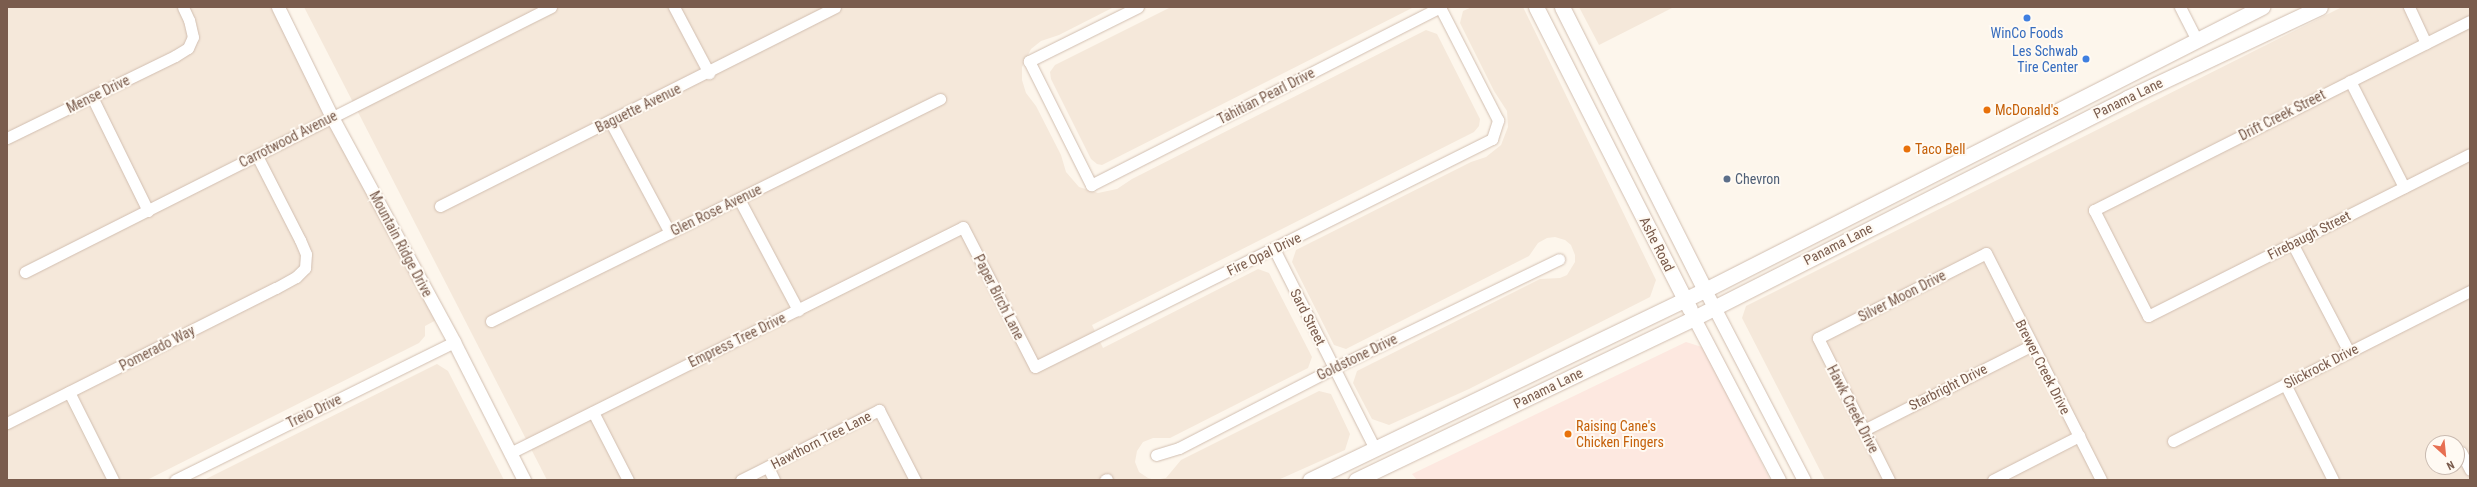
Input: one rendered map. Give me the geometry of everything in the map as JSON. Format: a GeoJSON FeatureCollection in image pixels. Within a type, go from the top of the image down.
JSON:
{"type":"FeatureCollection","features":[{"type":"Feature","properties":{"kind":"main road","name":"Ashe Road"},"geometry":{"type":"LineString","coordinates":[[1536,7],[1694,318]]}},
{"type":"Feature","properties":{"kind":"main road"},"geometry":{"type":"LineString","coordinates":[[1553,7],[1567,35],[1581,46]]}},
{"type":"Feature","properties":{"kind":"main road","name":"Ashe Road"},"geometry":{"type":"LineString","coordinates":[[1562,7],[1705,290]]}},
{"type":"Feature","properties":{"kind":"main road","name":"Panama Lane"},"geometry":{"type":"LineString","coordinates":[[1310,480],[1685,300],[2262,7]]}},
{"type":"Feature","properties":{"kind":"main road","name":"Panama Lane"},"geometry":{"type":"LineString","coordinates":[[1355,480],[1694,318],[2127,98],[2320,7]]}},
{"type":"Feature","properties":{"kind":"main road"},"geometry":{"type":"LineString","coordinates":[[2127,98],[2192,55],[2197,40]]}},
{"type":"Feature","properties":{"kind":"main road"},"geometry":{"type":"LineString","coordinates":[[1561,55],[1580,65],[1612,124],[1626,132]]}},
{"type":"Feature","properties":{"kind":"main road"},"geometry":{"type":"LineString","coordinates":[[1355,480],[1375,449]]}},
{"type":"Feature","properties":{"kind":"street","name":"Mense Drive"},"geometry":{"type":"LineString","coordinates":[[7,138],[188,48],[192,36],[190,20],[183,7]]}},
{"type":"Feature","properties":{"kind":"street","name":"Mountain Ridge Drive"},"geometry":{"type":"LineString","coordinates":[[278,7],[332,117],[454,342],[524,480]]}},
{"type":"Feature","properties":{"kind":"street","name":"Carrotwood Avenue"},"geometry":{"type":"LineString","coordinates":[[25,272],[551,7]]}},
{"type":"Feature","properties":{"kind":"street"},"geometry":{"type":"LineString","coordinates":[[674,7],[709,72]]}},
{"type":"Feature","properties":{"kind":"street","name":"Baguette Avenue"},"geometry":{"type":"LineString","coordinates":[[440,206],[610,122],[835,7]]}},
{"type":"Feature","properties":{"kind":"street","name":"Tahitian Pearl Drive"},"geometry":{"type":"LineString","coordinates":[[1138,7],[1029,62],[1091,186],[1441,7]]}},
{"type":"Feature","properties":{"kind":"street","name":"Fire Opal Drive"},"geometry":{"type":"LineString","coordinates":[[1035,367],[1492,139],[1498,120],[1441,7]]}},
{"type":"Feature","properties":{"kind":"street"},"geometry":{"type":"LineString","coordinates":[[2180,7],[2197,40]]}},
{"type":"Feature","properties":{"kind":"street"},"geometry":{"type":"LineString","coordinates":[[2409,7],[2426,43]]}},
{"type":"Feature","properties":{"kind":"street","name":"Drift Creek Street"},"geometry":{"type":"LineString","coordinates":[[2148,316],[2094,210],[2470,21]]}},
{"type":"Feature","properties":{"kind":"street"},"geometry":{"type":"LineString","coordinates":[[2350,81],[2404,187]]}},
{"type":"Feature","properties":{"kind":"street"},"geometry":{"type":"LineString","coordinates":[[92,97],[148,210]]}},
{"type":"Feature","properties":{"kind":"street","name":"Glen Rose Avenue"},"geometry":{"type":"LineString","coordinates":[[491,321],[940,99]]}},
{"type":"Feature","properties":{"kind":"street"},"geometry":{"type":"LineString","coordinates":[[610,122],[670,233]]}},
{"type":"Feature","properties":{"kind":"street","name":"Firebaugh Street"},"geometry":{"type":"LineString","coordinates":[[2148,316],[2470,154]]}},
{"type":"Feature","properties":{"kind":"street","name":"Pomerado Way"},"geometry":{"type":"LineString","coordinates":[[7,423],[276,288],[296,276],[305,268],[306,254],[300,240],[257,156]]}},
{"type":"Feature","properties":{"kind":"street"},"geometry":{"type":"LineString","coordinates":[[739,199],[798,310]]}},
{"type":"Feature","properties":{"kind":"street","name":"Empress Tree Drive"},"geometry":{"type":"LineString","coordinates":[[510,453],[963,227]]}},
{"type":"Feature","properties":{"kind":"street","name":"Paper Birch Lane"},"geometry":{"type":"LineString","coordinates":[[963,227],[1035,367]]}},
{"type":"Feature","properties":{"kind":"street"},"geometry":{"type":"LineString","coordinates":[[2292,244],[2349,352]]}},
{"type":"Feature","properties":{"kind":"street","name":"Sard Street"},"geometry":{"type":"LineString","coordinates":[[1274,249],[1375,449]]}},
{"type":"Feature","properties":{"kind":"street","name":"Silver Moon Drive"},"geometry":{"type":"LineString","coordinates":[[1818,338],[1986,253]]}},
{"type":"Feature","properties":{"kind":"street","name":"Brewer Creek Drive"},"geometry":{"type":"LineString","coordinates":[[1986,253],[2101,480]]}},
{"type":"Feature","properties":{"kind":"street","name":"Goldstone Drive"},"geometry":{"type":"LineString","coordinates":[[1156,455],[1190,442],[1334,368],[1559,259]]}},
{"type":"Feature","properties":{"kind":"street","name":"Ashe Road"},"geometry":{"type":"LineString","coordinates":[[1705,290],[1804,480]]}},
{"type":"Feature","properties":{"kind":"street","name":"Slickrock Drive"},"geometry":{"type":"LineString","coordinates":[[2173,441],[2470,291]]}},
{"type":"Feature","properties":{"kind":"street","name":"Ashe Road"},"geometry":{"type":"LineString","coordinates":[[1694,318],[1778,480]]}},
{"type":"Feature","properties":{"kind":"street","name":"Hawk Creek Drive"},"geometry":{"type":"LineString","coordinates":[[1818,338],[1864,430],[1885,479]]}},
{"type":"Feature","properties":{"kind":"street","name":"Treio Drive"},"geometry":{"type":"LineString","coordinates":[[175,480],[454,342]]}},
{"type":"Feature","properties":{"kind":"street","name":"Starbright Drive"},"geometry":{"type":"LineString","coordinates":[[1864,430],[2032,345]]}},
{"type":"Feature","properties":{"kind":"street"},"geometry":{"type":"LineString","coordinates":[[2285,384],[2333,480]]}},
{"type":"Feature","properties":{"kind":"street"},"geometry":{"type":"LineString","coordinates":[[69,392],[113,480]]}},
{"type":"Feature","properties":{"kind":"street","name":"Hawthorn Tree Lane"},"geometry":{"type":"LineString","coordinates":[[741,480],[880,410],[915,480]]}},
{"type":"Feature","properties":{"kind":"street"},"geometry":{"type":"LineString","coordinates":[[593,412],[628,480]]}},
{"type":"Feature","properties":{"kind":"street"},"geometry":{"type":"LineString","coordinates":[[1993,480],[2079,436]]}},
{"type":"Feature","properties":{"kind":"street"},"geometry":{"type":"LineString","coordinates":[[2465,460],[2470,470]]}},
{"type":"Feature","properties":{"kind":"street"},"geometry":{"type":"LineString","coordinates":[[768,467],[774,480]]}},
{"type":"Feature","properties":{"kind":"shaded area"},"geometry":{"type":"Polygon","coordinates":[[[7,7],[283,7],[442,317],[425,326],[425,336],[419,343],[147,480],[7,480],[7,7]]]}},
{"type":"Feature","properties":{"kind":"shaded area"},"geometry":{"type":"Polygon","coordinates":[[[304,7],[1114,7],[1059,35],[1041,41],[1031,49],[1022,67],[1022,80],[1026,93],[1036,106],[1061,155],[1066,172],[1079,187],[1098,193],[1117,189],[1132,179],[1426,30],[1437,34],[1480,119],[1479,126],[1474,132],[1092,325],[1103,348],[1258,269],[1269,273],[1312,357],[1308,368],[1170,438],[1153,438],[1143,442],[1137,451],[1135,462],[1139,472],[1148,478],[1155,480],[547,480],[304,7]]]}},
{"type":"Feature","properties":{"kind":"shaded area"},"geometry":{"type":"Polygon","coordinates":[[[1171,7],[1414,7],[1102,165],[1097,164],[1091,159],[1051,79],[1050,72],[1055,65],[1171,7]]]}},
{"type":"Feature","properties":{"kind":"shaded area"},"geometry":{"type":"Polygon","coordinates":[[[1472,7],[1523,7],[1656,280],[1650,297],[1469,389],[1389,425],[1372,419],[1353,383],[1357,371],[1540,279],[1560,278],[1567,275],[1575,262],[1575,255],[1571,245],[1565,240],[1555,237],[1547,238],[1538,243],[1529,256],[1346,349],[1334,345],[1292,262],[1296,250],[1471,162],[1486,157],[1501,145],[1508,127],[1507,111],[1494,91],[1460,23],[1463,11],[1472,7]]]}},
{"type":"Feature","properties":{"kind":"shaded area"},"geometry":{"type":"Polygon","coordinates":[[[1579,7],[1674,7],[1599,45],[1579,7]]]}},
{"type":"Feature","properties":{"kind":"shaded area"},"geometry":{"type":"Polygon","coordinates":[[[2342,7],[2470,7],[2470,480],[1825,480],[1742,318],[1746,306],[2342,7]]]}},
{"type":"Feature","properties":{"kind":"shaded area"},"geometry":{"type":"Polygon","coordinates":[[[1686,342],[1705,348],[1770,480],[1417,480],[1412,474],[1686,342]]]}},
{"type":"Feature","properties":{"kind":"shaded area"},"geometry":{"type":"Polygon","coordinates":[[[437,364],[448,371],[504,480],[204,480],[437,364]]]}},
{"type":"Feature","properties":{"kind":"shaded area"},"geometry":{"type":"Polygon","coordinates":[[[1319,391],[1331,394],[1350,434],[1345,450],[1278,480],[1155,480],[1166,478],[1181,460],[1319,391]]]}},
{"type":"Feature","properties":{"kind":"place","name":"WinCo Foods"},"geometry":{"type":"Point","coordinates":[2027,18]}},
{"type":"Feature","properties":{"kind":"place","name":"Les Schwab Tire Center"},"geometry":{"type":"Point","coordinates":[2086,59]}},
{"type":"Feature","properties":{"kind":"place","name":"McDonald's"},"geometry":{"type":"Point","coordinates":[1987,110]}},
{"type":"Feature","properties":{"kind":"place","name":"Taco Bell"},"geometry":{"type":"Point","coordinates":[1907,149]}},
{"type":"Feature","properties":{"kind":"place","name":"Chevron"},"geometry":{"type":"Point","coordinates":[1727,179]}},
{"type":"Feature","properties":{"kind":"place","name":"Raising Cane's Chicken Fingers"},"geometry":{"type":"Point","coordinates":[1568,434]}}]}
